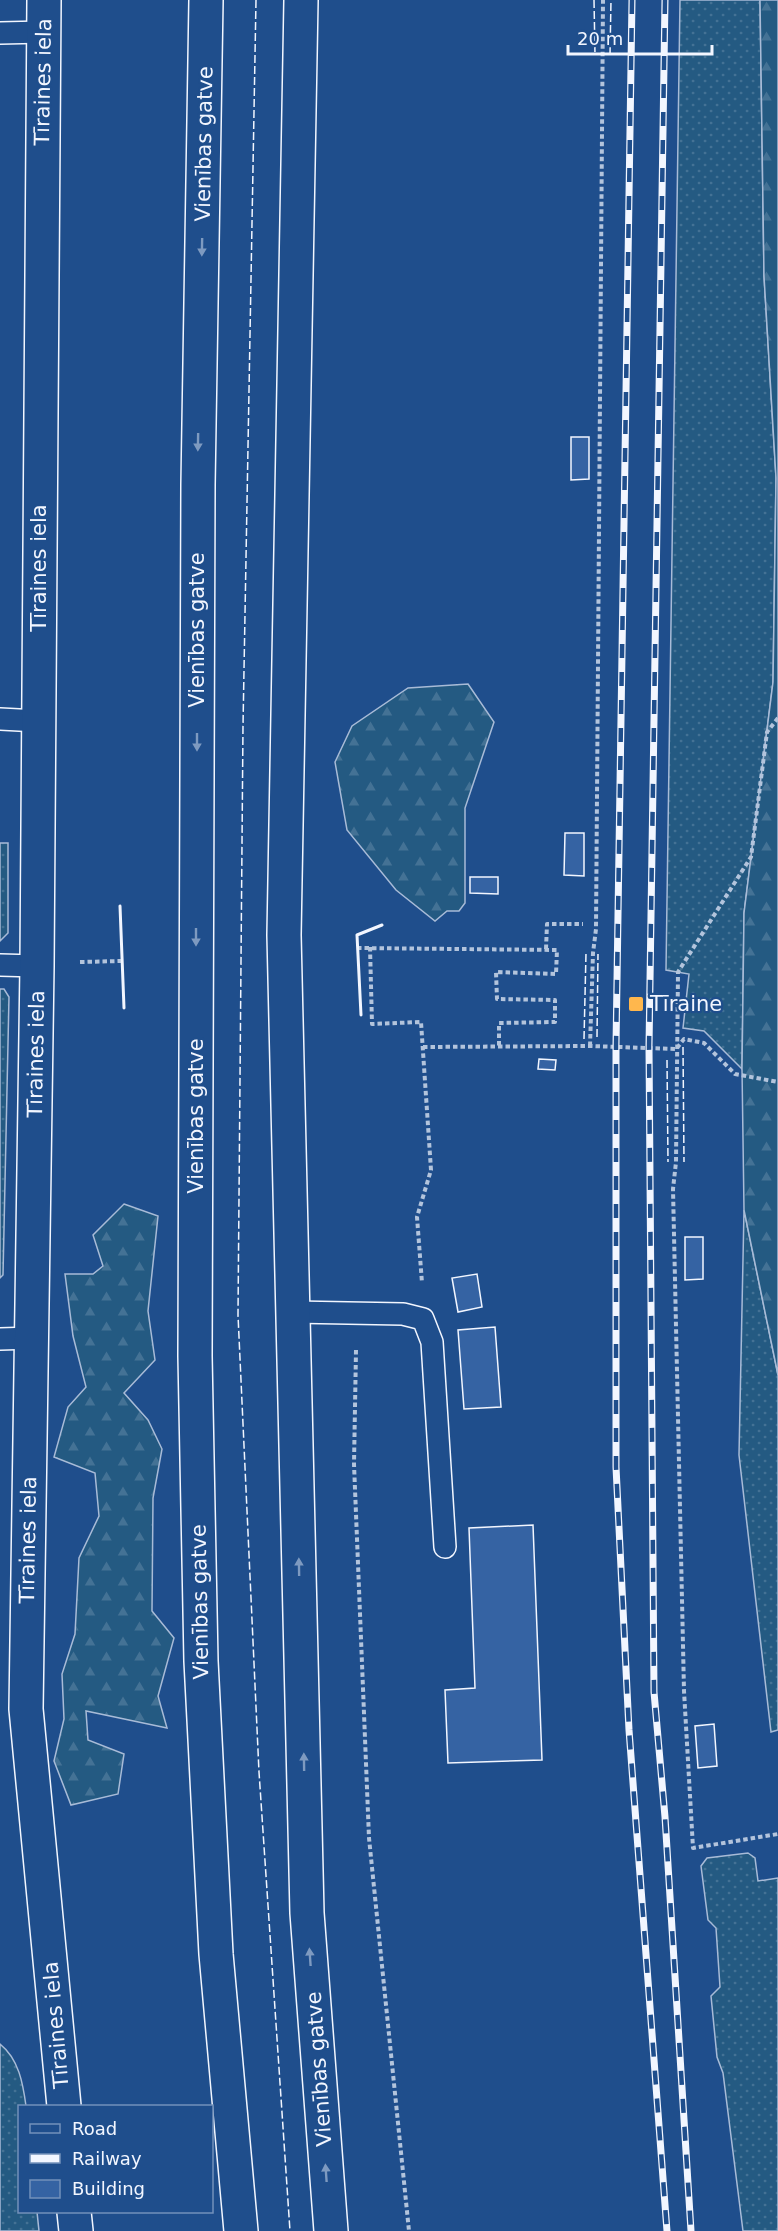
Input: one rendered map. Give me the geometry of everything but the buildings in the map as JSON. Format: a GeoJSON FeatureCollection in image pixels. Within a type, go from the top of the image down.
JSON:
{"type":"FeatureCollection","features":[{"type":"Feature","properties":{"kind":"main road","name":"Tīraines iela"},"geometry":{"type":"LineString","coordinates":[[44,0],[37,966],[26,1709],[64,2105]]}},
{"type":"Feature","properties":{"kind":"main road","name":"Vienības gatve"},"geometry":{"type":"LineString","coordinates":[[206,0],[197,497],[195,1356],[201,1661],[216,1954],[241,2231]]}},
{"type":"Feature","properties":{"kind":"main road","name":"Vienības gatve"},"geometry":{"type":"LineString","coordinates":[[301,0],[284,935],[307,1913],[331,2231]]}},
{"type":"Feature","properties":{"kind":"main road"},"geometry":{"type":"LineString","coordinates":[[74,2213],[76,2231]]}},
{"type":"Feature","properties":{"kind":"lane"},"geometry":{"type":"LineString","coordinates":[[0,33],[44,32]]}},
{"type":"Feature","properties":{"kind":"lane"},"geometry":{"type":"LineString","coordinates":[[0,719],[38,721]]}},
{"type":"Feature","properties":{"kind":"lane"},"geometry":{"type":"LineString","coordinates":[[0,965],[37,966]]}},
{"type":"Feature","properties":{"kind":"lane"},"geometry":{"type":"LineString","coordinates":[[293,1312],[403,1314],[423,1319],[432,1342],[445,1547]]}},
{"type":"Feature","properties":{"kind":"lane"},"geometry":{"type":"LineString","coordinates":[[0,1338],[32,1338]]}},
{"type":"Feature","properties":{"kind":"path"},"geometry":{"type":"LineString","coordinates":[[590,1046],[596,928],[603,0]]}},
{"type":"Feature","properties":{"kind":"path"},"geometry":{"type":"LineString","coordinates":[[778,718],[767,732],[751,857],[678,972],[676,1162],[673,1189],[684,1691],[693,1848],[778,1834]]}},
{"type":"Feature","properties":{"kind":"path"},"geometry":{"type":"LineString","coordinates":[[546,949],[547,924],[583,924]]}},
{"type":"Feature","properties":{"kind":"path"},"geometry":{"type":"LineString","coordinates":[[370,947],[372,1024],[421,1022],[431,1170],[417,1217],[422,1281]]}},
{"type":"Feature","properties":{"kind":"path"},"geometry":{"type":"LineString","coordinates":[[357,948],[557,950],[556,974],[496,972],[497,999],[555,1000],[555,1022],[499,1023],[499,1046]]}},
{"type":"Feature","properties":{"kind":"path"},"geometry":{"type":"LineString","coordinates":[[78,962],[121,960]]}},
{"type":"Feature","properties":{"kind":"path"},"geometry":{"type":"LineString","coordinates":[[677,1048],[684,1039],[704,1043],[735,1074],[778,1083]]}},
{"type":"Feature","properties":{"kind":"path"},"geometry":{"type":"LineString","coordinates":[[423,1047],[677,1048]]}},
{"type":"Feature","properties":{"kind":"path"},"geometry":{"type":"LineString","coordinates":[[356,1313],[354,1464],[369,1838],[409,2231]]}},
{"type":"Feature","properties":{"kind":"green space"},"geometry":{"type":"Polygon","coordinates":[[[680,0],[760,0],[764,276],[776,478],[773,682],[744,913],[742,1069],[704,1031],[683,1028],[689,974],[666,970],[680,0]]]}},
{"type":"Feature","properties":{"kind":"green space"},"geometry":{"type":"Polygon","coordinates":[[[760,0],[778,0],[778,1375],[744,1210],[742,1069],[744,913],[773,682],[776,478],[764,276],[760,0]]]}},
{"type":"Feature","properties":{"kind":"green space"},"geometry":{"type":"Polygon","coordinates":[[[468,684],[494,722],[465,808],[465,903],[459,911],[447,911],[435,921],[396,890],[347,830],[335,762],[352,726],[408,688],[468,684]]]}},
{"type":"Feature","properties":{"kind":"green space"},"geometry":{"type":"Polygon","coordinates":[[[0,843],[8,843],[8,933],[0,941],[0,843]]]}},
{"type":"Feature","properties":{"kind":"green space"},"geometry":{"type":"Polygon","coordinates":[[[0,989],[4,989],[9,997],[3,1275],[0,1278],[0,989]]]}},
{"type":"Feature","properties":{"kind":"green space"},"geometry":{"type":"Polygon","coordinates":[[[124,1204],[158,1216],[148,1311],[155,1360],[124,1393],[148,1420],[162,1449],[153,1498],[152,1611],[174,1638],[158,1696],[167,1728],[86,1711],[88,1740],[124,1754],[118,1794],[71,1805],[54,1761],[64,1719],[62,1674],[75,1634],[79,1558],[99,1516],[95,1473],[54,1457],[68,1407],[86,1387],[73,1336],[65,1274],[93,1274],[103,1266],[93,1235],[124,1204]]]}},
{"type":"Feature","properties":{"kind":"green space"},"geometry":{"type":"Polygon","coordinates":[[[744,1210],[778,1375],[778,1730],[771,1732],[739,1455],[744,1210]]]}},
{"type":"Feature","properties":{"kind":"green space"},"geometry":{"type":"Polygon","coordinates":[[[748,1853],[755,1858],[758,1881],[778,1878],[778,2231],[743,2231],[723,2073],[717,2057],[711,1996],[720,1987],[716,1928],[708,1920],[701,1866],[707,1858],[748,1853]]]}},
{"type":"Feature","properties":{"kind":"green space"},"geometry":{"type":"Polygon","coordinates":[[[0,2044],[16,2064],[26,2105],[18,2105],[18,2213],[37,2213],[39,2231],[0,2231],[0,2044]]]}},
{"type":"Feature","properties":{"kind":"railway"},"geometry":{"type":"LineString","coordinates":[[632,0],[616,1046],[616,1467],[629,1730],[667,2231]]}},
{"type":"Feature","properties":{"kind":"railway"},"geometry":{"type":"LineString","coordinates":[[665,0],[649,1047],[654,1692],[665,1817],[691,2231]]}},
{"type":"Feature","properties":{"kind":"fence"},"geometry":{"type":"LineString","coordinates":[[256,0],[243,726],[238,1315],[259,1772],[290,2231]]}},
{"type":"Feature","properties":{"kind":"fence"},"geometry":{"type":"LineString","coordinates":[[594,0],[595,55]]}},
{"type":"Feature","properties":{"kind":"fence"},"geometry":{"type":"LineString","coordinates":[[610,55],[611,0]]}},
{"type":"Feature","properties":{"kind":"fence"},"geometry":{"type":"LineString","coordinates":[[584,1039],[586,953]]}},
{"type":"Feature","properties":{"kind":"fence"},"geometry":{"type":"LineString","coordinates":[[597,1037],[598,954]]}},
{"type":"Feature","properties":{"kind":"fence"},"geometry":{"type":"LineString","coordinates":[[683,1047],[684,1162]]}},
{"type":"Feature","properties":{"kind":"fence"},"geometry":{"type":"LineString","coordinates":[[667,1060],[668,1162]]}},
{"type":"Feature","properties":{"kind":"wall"},"geometry":{"type":"LineString","coordinates":[[120,906],[124,1008]]}},
{"type":"Feature","properties":{"kind":"wall"},"geometry":{"type":"LineString","coordinates":[[361,1015],[357,935],[382,925]]}},
{"type":"Feature","properties":{"kind":"place","name":"Tīraine"},"geometry":{"type":"Point","coordinates":[636,1004]}}]}
